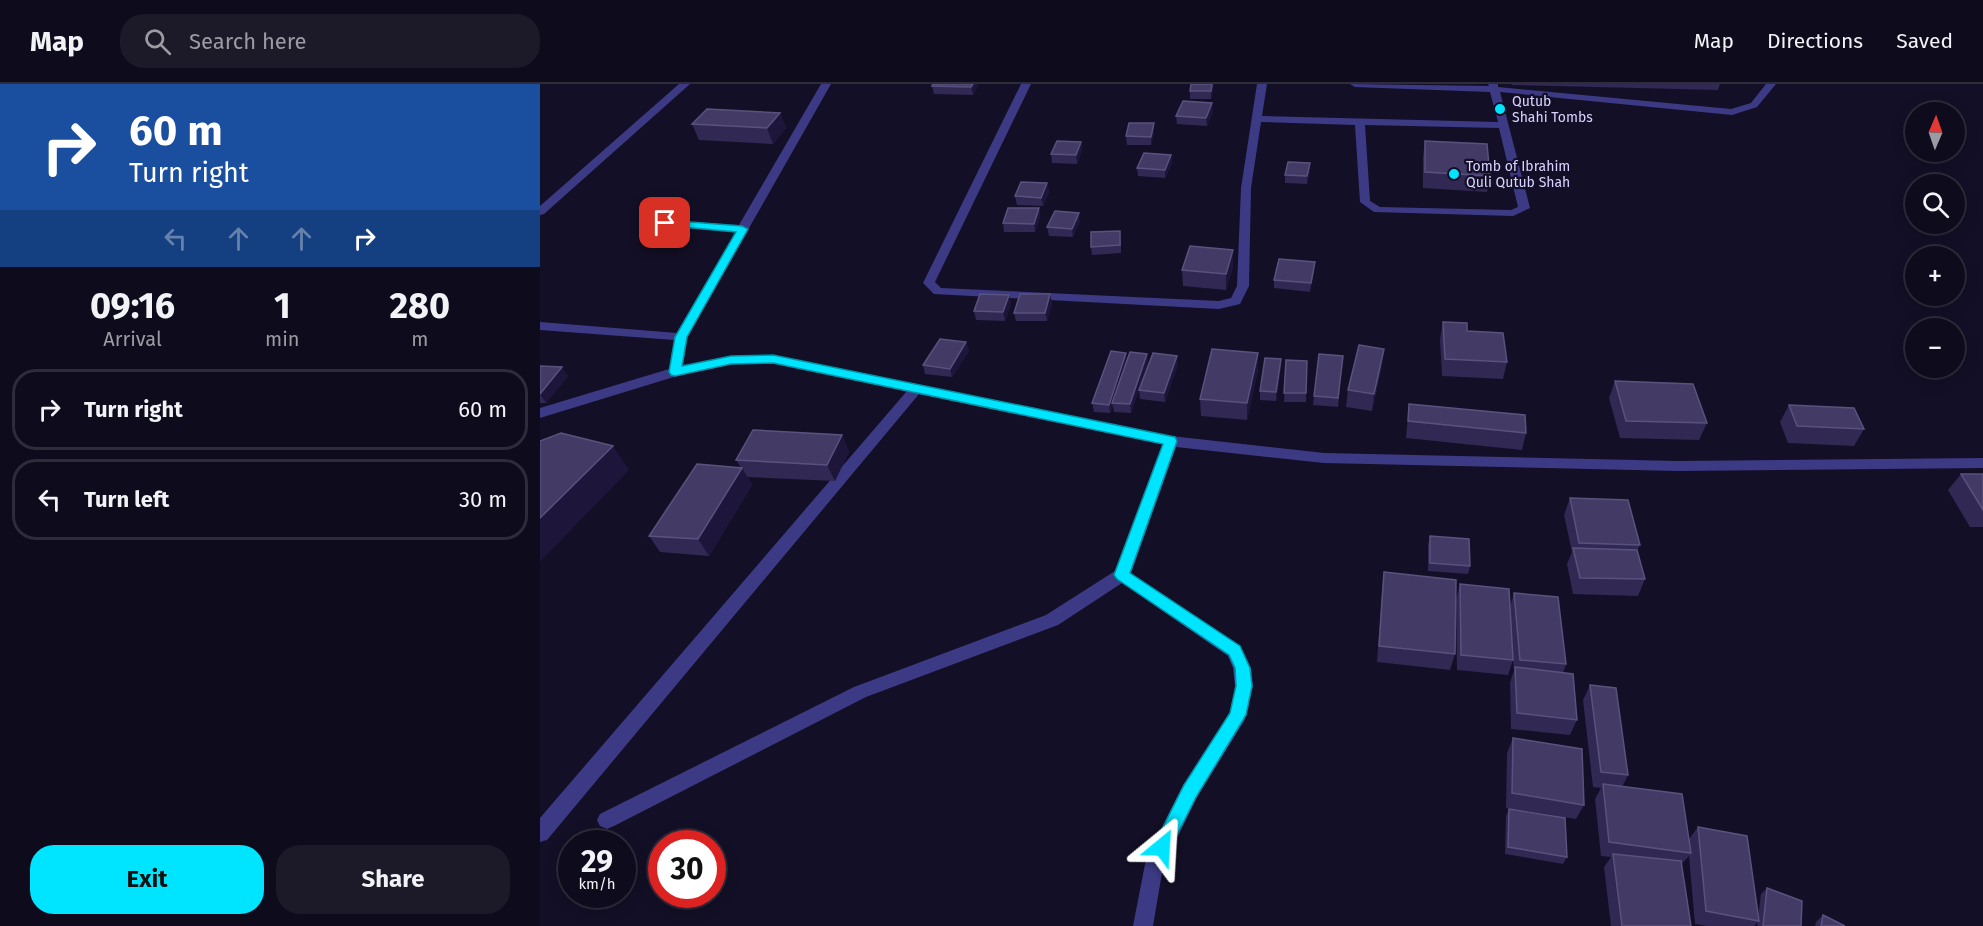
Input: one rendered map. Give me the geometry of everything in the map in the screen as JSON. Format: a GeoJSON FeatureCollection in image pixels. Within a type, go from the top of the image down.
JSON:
{"type":"FeatureCollection","features":[{"type":"Feature","properties":{"kind":"street"},"geometry":{"type":"LineString","coordinates":[[540,212],[685,84]]}},
{"type":"Feature","properties":{"kind":"street"},"geometry":{"type":"LineString","coordinates":[[675,372],[681,337],[826,84]]}},
{"type":"Feature","properties":{"kind":"street"},"geometry":{"type":"LineString","coordinates":[[1026,84],[929,283],[938,291],[1219,305],[1236,301],[1242,286],[1246,188],[1262,84]]}},
{"type":"Feature","properties":{"kind":"street"},"geometry":{"type":"LineString","coordinates":[[1355,84],[1494,86],[1732,112],[1754,105],[1771,84]]}},
{"type":"Feature","properties":{"kind":"street"},"geometry":{"type":"LineString","coordinates":[[1360,122],[1365,202],[1378,210],[1513,213],[1524,208],[1494,86]]}},
{"type":"Feature","properties":{"kind":"street"},"geometry":{"type":"LineString","coordinates":[[1257,119],[1502,125]]}},
{"type":"Feature","properties":{"kind":"street"},"geometry":{"type":"LineString","coordinates":[[645,222],[742,229]]}},
{"type":"Feature","properties":{"kind":"street"},"geometry":{"type":"LineString","coordinates":[[540,326],[681,337]]}},
{"type":"Feature","properties":{"kind":"street"},"geometry":{"type":"LineString","coordinates":[[540,413],[675,372],[731,360],[773,359],[1171,441],[1324,458],[1678,466],[1983,463]]}},
{"type":"Feature","properties":{"kind":"street"},"geometry":{"type":"LineString","coordinates":[[540,833],[916,389]]}},
{"type":"Feature","properties":{"kind":"street"},"geometry":{"type":"LineString","coordinates":[[607,820],[860,692],[1052,620],[1122,575],[1171,441]]}},
{"type":"Feature","properties":{"kind":"street"},"geometry":{"type":"LineString","coordinates":[[1122,575],[1234,651],[1242,668],[1244,686],[1238,715],[1190,791],[1153,866],[1143,926]]}},
{"type":"Feature","properties":{"kind":"building"},"geometry":{"type":"Polygon","coordinates":[[[933,84],[973,84],[971,87],[932,86],[933,84]]]}},
{"type":"Feature","properties":{"kind":"building"},"geometry":{"type":"Polygon","coordinates":[[[1191,84],[1212,84],[1211,91],[1190,91],[1191,84]]]}},
{"type":"Feature","properties":{"kind":"building"},"geometry":{"type":"Polygon","coordinates":[[[1183,101],[1212,103],[1206,118],[1176,116],[1183,101]]]}},
{"type":"Feature","properties":{"kind":"building"},"geometry":{"type":"Polygon","coordinates":[[[707,109],[780,113],[767,128],[692,124],[707,109]]]}},
{"type":"Feature","properties":{"kind":"building"},"geometry":{"type":"Polygon","coordinates":[[[1129,123],[1154,123],[1151,137],[1126,136],[1129,123]]]}},
{"type":"Feature","properties":{"kind":"building"},"geometry":{"type":"Polygon","coordinates":[[[1057,141],[1081,142],[1076,155],[1051,154],[1057,141]]]}},
{"type":"Feature","properties":{"kind":"building"},"geometry":{"type":"Polygon","coordinates":[[[1425,141],[1487,144],[1490,176],[1425,172],[1425,141]]]}},
{"type":"Feature","properties":{"kind":"building"},"geometry":{"type":"Polygon","coordinates":[[[1144,153],[1171,155],[1165,170],[1137,168],[1144,153]]]}},
{"type":"Feature","properties":{"kind":"building"},"geometry":{"type":"Polygon","coordinates":[[[1288,162],[1310,163],[1307,176],[1285,175],[1288,162]]]}},
{"type":"Feature","properties":{"kind":"building"},"geometry":{"type":"Polygon","coordinates":[[[1021,182],[1047,183],[1041,198],[1015,196],[1021,182]]]}},
{"type":"Feature","properties":{"kind":"building"},"geometry":{"type":"Polygon","coordinates":[[[1008,208],[1039,208],[1034,224],[1003,223],[1008,208]]]}},
{"type":"Feature","properties":{"kind":"building"},"geometry":{"type":"Polygon","coordinates":[[[1055,211],[1079,213],[1072,229],[1047,227],[1055,211]]]}},
{"type":"Feature","properties":{"kind":"building"},"geometry":{"type":"Polygon","coordinates":[[[1120,231],[1120,245],[1091,247],[1091,232],[1120,231]]]}},
{"type":"Feature","properties":{"kind":"building"},"geometry":{"type":"Polygon","coordinates":[[[1190,246],[1233,250],[1226,274],[1182,270],[1190,246]]]}},
{"type":"Feature","properties":{"kind":"building"},"geometry":{"type":"Polygon","coordinates":[[[1279,259],[1315,262],[1311,283],[1274,280],[1279,259]]]}},
{"type":"Feature","properties":{"kind":"building"},"geometry":{"type":"Polygon","coordinates":[[[980,294],[1009,295],[1003,312],[974,311],[980,294]]]}},
{"type":"Feature","properties":{"kind":"building"},"geometry":{"type":"Polygon","coordinates":[[[1020,294],[1050,294],[1045,313],[1014,313],[1020,294]]]}},
{"type":"Feature","properties":{"kind":"building"},"geometry":{"type":"Polygon","coordinates":[[[1443,322],[1467,323],[1467,331],[1503,333],[1507,362],[1445,359],[1443,322]]]}},
{"type":"Feature","properties":{"kind":"building"},"geometry":{"type":"Polygon","coordinates":[[[940,339],[966,342],[950,369],[923,365],[940,339]]]}},
{"type":"Feature","properties":{"kind":"building"},"geometry":{"type":"Polygon","coordinates":[[[1359,345],[1384,349],[1374,394],[1348,390],[1359,345]]]}},
{"type":"Feature","properties":{"kind":"building"},"geometry":{"type":"Polygon","coordinates":[[[1212,349],[1258,353],[1247,403],[1200,399],[1212,349]]]}},
{"type":"Feature","properties":{"kind":"building"},"geometry":{"type":"Polygon","coordinates":[[[1111,351],[1126,353],[1109,405],[1092,403],[1111,351]]]}},
{"type":"Feature","properties":{"kind":"building"},"geometry":{"type":"Polygon","coordinates":[[[1130,352],[1147,354],[1130,404],[1112,403],[1130,352]]]}},
{"type":"Feature","properties":{"kind":"building"},"geometry":{"type":"Polygon","coordinates":[[[1153,353],[1177,356],[1164,393],[1139,390],[1153,353]]]}},
{"type":"Feature","properties":{"kind":"building"},"geometry":{"type":"Polygon","coordinates":[[[1319,354],[1343,356],[1338,398],[1314,396],[1319,354]]]}},
{"type":"Feature","properties":{"kind":"building"},"geometry":{"type":"Polygon","coordinates":[[[1265,358],[1281,359],[1276,392],[1260,391],[1265,358]]]}},
{"type":"Feature","properties":{"kind":"building"},"geometry":{"type":"Polygon","coordinates":[[[1286,360],[1307,361],[1306,393],[1284,393],[1286,360]]]}},
{"type":"Feature","properties":{"kind":"building"},"geometry":{"type":"Polygon","coordinates":[[[540,366],[562,367],[540,394],[540,366]]]}},
{"type":"Feature","properties":{"kind":"building"},"geometry":{"type":"Polygon","coordinates":[[[1615,381],[1693,384],[1707,423],[1626,421],[1615,381]]]}},
{"type":"Feature","properties":{"kind":"building"},"geometry":{"type":"Polygon","coordinates":[[[1409,404],[1525,415],[1526,433],[1408,421],[1409,404]]]}},
{"type":"Feature","properties":{"kind":"building"},"geometry":{"type":"Polygon","coordinates":[[[1789,405],[1854,408],[1864,429],[1797,426],[1789,405]]]}},
{"type":"Feature","properties":{"kind":"building"},"geometry":{"type":"Polygon","coordinates":[[[753,430],[842,435],[827,465],[736,460],[753,430]]]}},
{"type":"Feature","properties":{"kind":"building"},"geometry":{"type":"Polygon","coordinates":[[[561,433],[613,446],[540,518],[540,441],[561,433]]]}},
{"type":"Feature","properties":{"kind":"building"},"geometry":{"type":"Polygon","coordinates":[[[697,464],[742,468],[698,539],[649,536],[697,464]]]}},
{"type":"Feature","properties":{"kind":"building"},"geometry":{"type":"Polygon","coordinates":[[[1961,474],[1983,474],[1983,510],[1961,474]]]}},
{"type":"Feature","properties":{"kind":"building"},"geometry":{"type":"Polygon","coordinates":[[[1570,498],[1628,500],[1640,545],[1579,543],[1570,498]]]}},
{"type":"Feature","properties":{"kind":"building"},"geometry":{"type":"Polygon","coordinates":[[[1430,536],[1469,539],[1470,566],[1430,563],[1430,536]]]}},
{"type":"Feature","properties":{"kind":"building"},"geometry":{"type":"Polygon","coordinates":[[[1573,548],[1637,550],[1645,579],[1580,578],[1573,548]]]}},
{"type":"Feature","properties":{"kind":"building"},"geometry":{"type":"Polygon","coordinates":[[[1384,572],[1456,580],[1455,654],[1379,646],[1384,572]]]}},
{"type":"Feature","properties":{"kind":"building"},"geometry":{"type":"Polygon","coordinates":[[[1460,584],[1509,589],[1513,660],[1461,655],[1460,584]]]}},
{"type":"Feature","properties":{"kind":"building"},"geometry":{"type":"Polygon","coordinates":[[[1514,593],[1558,597],[1566,664],[1520,660],[1514,593]]]}},
{"type":"Feature","properties":{"kind":"building"},"geometry":{"type":"Polygon","coordinates":[[[1515,667],[1573,674],[1577,720],[1517,713],[1515,667]]]}},
{"type":"Feature","properties":{"kind":"building"},"geometry":{"type":"Polygon","coordinates":[[[1590,685],[1616,688],[1628,775],[1601,772],[1590,685]]]}},
{"type":"Feature","properties":{"kind":"building"},"geometry":{"type":"Polygon","coordinates":[[[1513,738],[1582,749],[1584,805],[1512,793],[1513,738]]]}},
{"type":"Feature","properties":{"kind":"building"},"geometry":{"type":"Polygon","coordinates":[[[1603,784],[1682,794],[1691,853],[1609,842],[1603,784]]]}},
{"type":"Feature","properties":{"kind":"building"},"geometry":{"type":"Polygon","coordinates":[[[1509,809],[1565,818],[1567,857],[1508,847],[1509,809]]]}},
{"type":"Feature","properties":{"kind":"building"},"geometry":{"type":"Polygon","coordinates":[[[1698,827],[1747,836],[1759,921],[1706,911],[1698,827]]]}},
{"type":"Feature","properties":{"kind":"building"},"geometry":{"type":"Polygon","coordinates":[[[1613,854],[1681,861],[1691,926],[1622,926],[1613,854]]]}},
{"type":"Feature","properties":{"kind":"building"},"geometry":{"type":"Polygon","coordinates":[[[1767,888],[1802,901],[1801,926],[1763,926],[1767,888]]]}},
{"type":"Feature","properties":{"kind":"building"},"geometry":{"type":"Polygon","coordinates":[[[1823,915],[1845,926],[1821,926],[1823,915]]]}},
{"type":"Feature","properties":{"kind":"place","name":"Qutub Shahi Tombs"},"geometry":{"type":"Point","coordinates":[1500,109]}},
{"type":"Feature","properties":{"kind":"place","name":"Tomb of Ibrahim Quli Qutub Shah"},"geometry":{"type":"Point","coordinates":[1454,174]}},
{"type":"Feature","properties":{"kind":"route"},"geometry":{"type":"LineString","coordinates":[[665,223],[742,229],[681,337],[675,372],[731,360],[773,359],[1171,441],[1122,575],[1234,651],[1242,668],[1244,686],[1238,715],[1190,791],[1162,847]]}}]}
